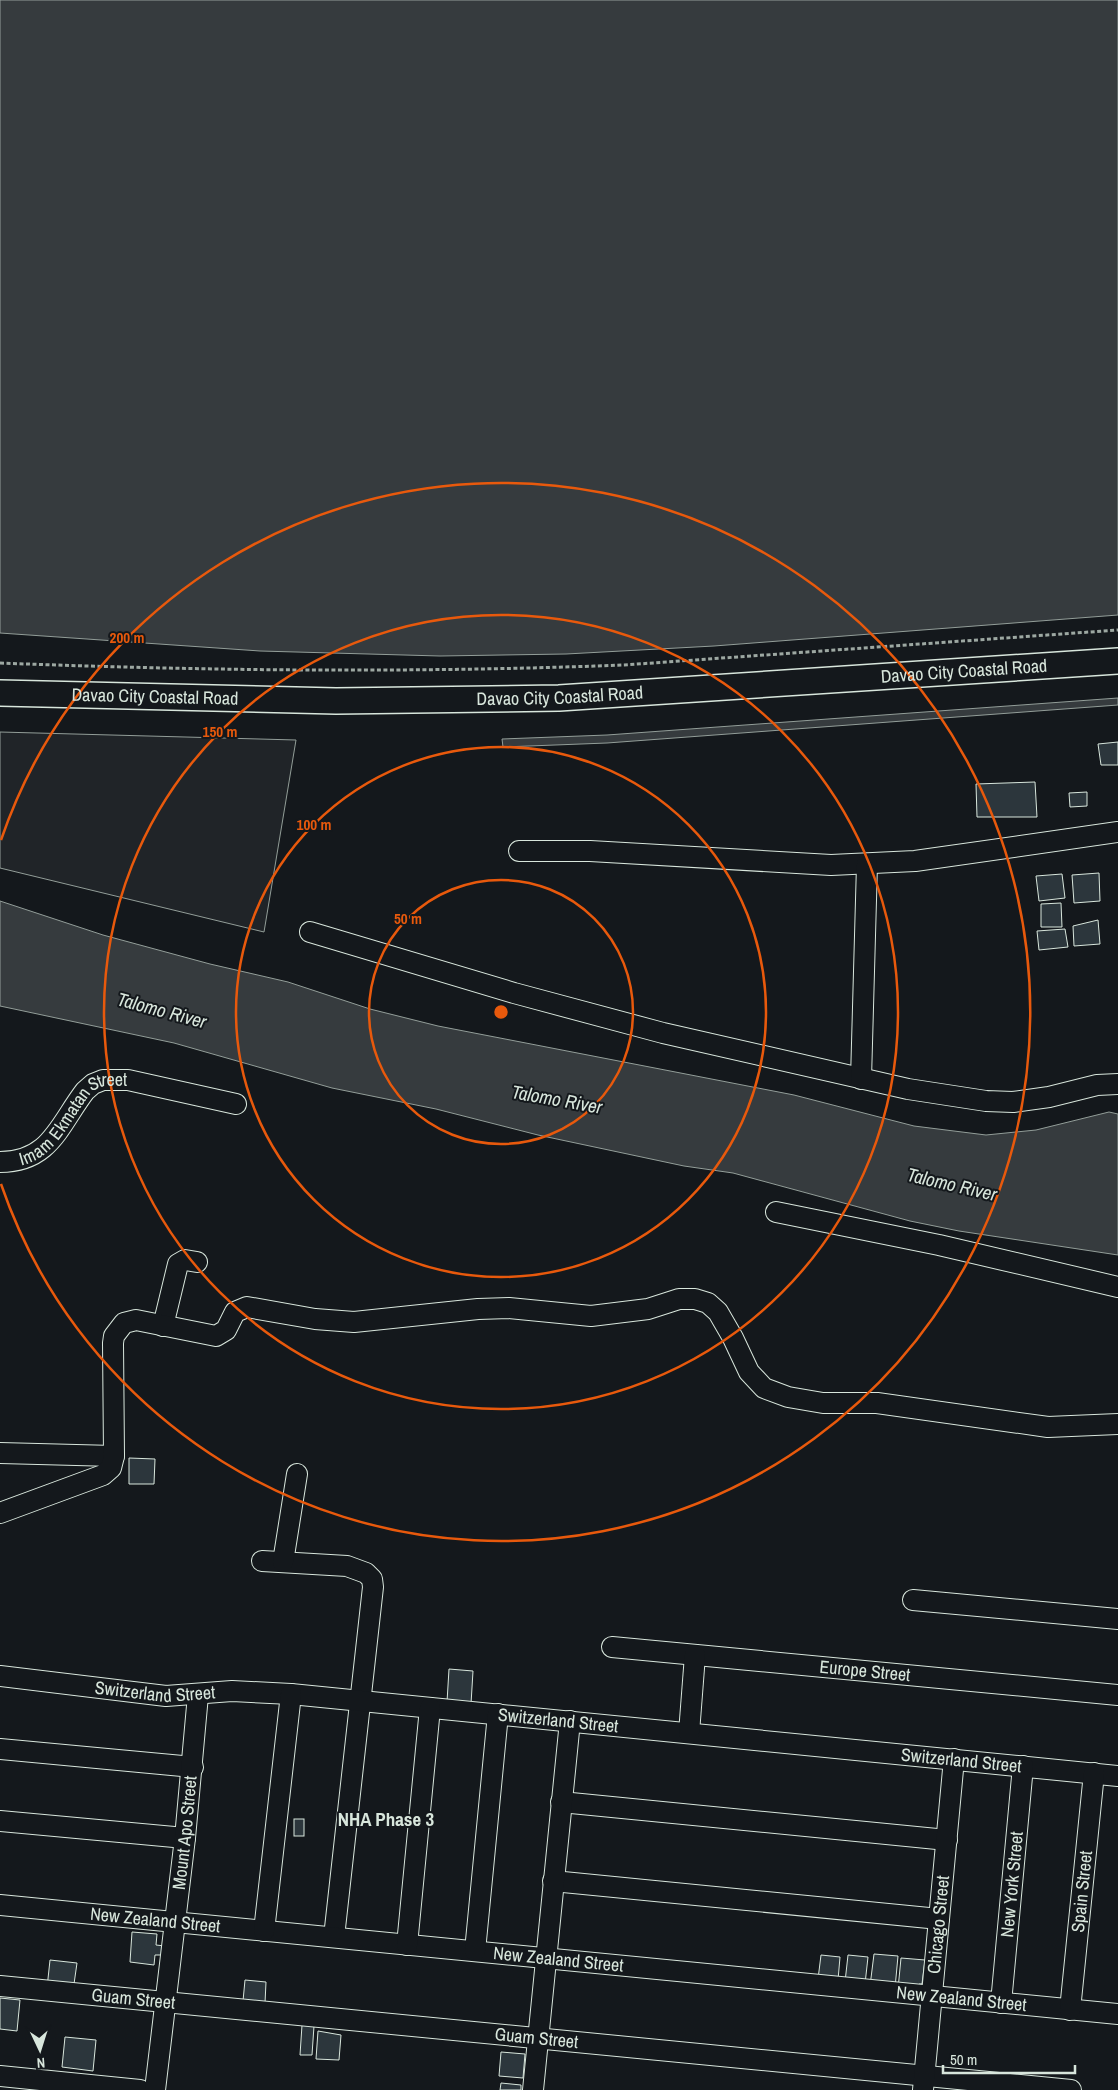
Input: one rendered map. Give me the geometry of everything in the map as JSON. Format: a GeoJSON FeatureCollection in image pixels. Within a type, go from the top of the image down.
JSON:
{"type":"FeatureCollection","features":[{"type":"Feature","properties":{"kind":"main road","name":"Davao City Coastal Road"},"geometry":{"type":"LineString","coordinates":[[0,693],[336,701],[560,698],[1118,661]]}},
{"type":"Feature","properties":{"kind":"street"},"geometry":{"type":"LineString","coordinates":[[520,851],[590,851],[831,865],[867,864],[915,861],[1118,832]]}},
{"type":"Feature","properties":{"kind":"street"},"geometry":{"type":"LineString","coordinates":[[861,1079],[867,864]]}},
{"type":"Feature","properties":{"kind":"street"},"geometry":{"type":"LineString","coordinates":[[310,932],[570,1008],[663,1033],[861,1079],[986,1101],[1013,1102],[1050,1098],[1097,1085],[1118,1084]]}},
{"type":"Feature","properties":{"kind":"street","name":"Imam Ekmatan Street"},"geometry":{"type":"LineString","coordinates":[[0,1162],[19,1161],[42,1150],[85,1091],[93,1084],[103,1080],[128,1080],[236,1104]]}},
{"type":"Feature","properties":{"kind":"street"},"geometry":{"type":"LineString","coordinates":[[776,1212],[939,1244],[1118,1287]]}},
{"type":"Feature","properties":{"kind":"street"},"geometry":{"type":"LineString","coordinates":[[163,1326],[178,1264],[185,1260],[198,1262]]}},
{"type":"Feature","properties":{"kind":"street"},"geometry":{"type":"LineString","coordinates":[[0,1513],[103,1475],[110,1468],[114,1456],[112,1354],[114,1336],[124,1323],[129,1320],[216,1336],[226,1330],[235,1312],[247,1307],[316,1319],[354,1322],[478,1309],[509,1308],[591,1316],[648,1309],[679,1299],[695,1299],[708,1303],[718,1312],[749,1372],[764,1388],[788,1397],[823,1403],[877,1402],[951,1411],[1048,1427],[1118,1424]]}},
{"type":"Feature","properties":{"kind":"street"},"geometry":{"type":"LineString","coordinates":[[0,1453],[114,1456]]}},
{"type":"Feature","properties":{"kind":"street"},"geometry":{"type":"LineString","coordinates":[[283,1562],[297,1474]]}},
{"type":"Feature","properties":{"kind":"street"},"geometry":{"type":"LineString","coordinates":[[262,1561],[358,1568],[372,1579],[374,1587],[334,1937]]}},
{"type":"Feature","properties":{"kind":"street"},"geometry":{"type":"LineString","coordinates":[[913,1600],[1118,1619]]}},
{"type":"Feature","properties":{"kind":"street","name":"Europe Street"},"geometry":{"type":"LineString","coordinates":[[612,1647],[1118,1694]]}},
{"type":"Feature","properties":{"kind":"street"},"geometry":{"type":"LineString","coordinates":[[689,1733],[695,1655]]}},
{"type":"Feature","properties":{"kind":"street","name":"Switzerland Street"},"geometry":{"type":"LineString","coordinates":[[0,1676],[146,1694],[198,1695],[232,1691],[291,1694],[1118,1776]]}},
{"type":"Feature","properties":{"kind":"street"},"geometry":{"type":"LineString","coordinates":[[264,1930],[291,1694]]}},
{"type":"Feature","properties":{"kind":"street","name":"Mount Apo Street"},"geometry":{"type":"LineString","coordinates":[[155,2090],[193,1767],[198,1695]]}},
{"type":"Feature","properties":{"kind":"street"},"geometry":{"type":"LineString","coordinates":[[407,1944],[430,1708]]}},
{"type":"Feature","properties":{"kind":"street"},"geometry":{"type":"LineString","coordinates":[[474,1951],[498,1714]]}},
{"type":"Feature","properties":{"kind":"street"},"geometry":{"type":"LineString","coordinates":[[533,2090],[570,1721]]}},
{"type":"Feature","properties":{"kind":"street"},"geometry":{"type":"LineString","coordinates":[[0,1749],[193,1767]]}},
{"type":"Feature","properties":{"kind":"street","name":"Chicago Street"},"geometry":{"type":"LineString","coordinates":[[923,2084],[954,1759]]}},
{"type":"Feature","properties":{"kind":"street","name":"New York Street"},"geometry":{"type":"LineString","coordinates":[[1001,2003],[1023,1766]]}},
{"type":"Feature","properties":{"kind":"street","name":"Spain Street"},"geometry":{"type":"LineString","coordinates":[[1070,2010],[1094,1773]]}},
{"type":"Feature","properties":{"kind":"street"},"geometry":{"type":"LineString","coordinates":[[561,1802],[947,1840]]}},
{"type":"Feature","properties":{"kind":"street"},"geometry":{"type":"LineString","coordinates":[[0,1821],[185,1838]]}},
{"type":"Feature","properties":{"kind":"street"},"geometry":{"type":"LineString","coordinates":[[553,1881],[939,1919]]}},
{"type":"Feature","properties":{"kind":"street","name":"New Zealand Street"},"geometry":{"type":"LineString","coordinates":[[0,1904],[1118,2014]]}},
{"type":"Feature","properties":{"kind":"street","name":"Guam Street"},"geometry":{"type":"LineString","coordinates":[[0,1986],[538,2037],[923,2084],[1072,2090]]}},
{"type":"Feature","properties":{"kind":"street"},"geometry":{"type":"LineString","coordinates":[[0,2076],[140,2090]]}},
{"type":"Feature","properties":{"kind":"path"},"geometry":{"type":"LineString","coordinates":[[0,663],[142,668],[336,671],[558,667],[662,662],[1118,630]]}},
{"type":"Feature","properties":{"kind":"shaded area"},"geometry":{"type":"Polygon","coordinates":[[[0,732],[296,740],[264,932],[0,868],[0,732]]]}},
{"type":"Feature","properties":{"kind":"water"},"geometry":{"type":"Polygon","coordinates":[[[0,0],[1118,0],[1118,615],[714,646],[566,654],[440,656],[260,651],[0,633],[0,0]]]}},
{"type":"Feature","properties":{"kind":"water"},"geometry":{"type":"Polygon","coordinates":[[[1118,698],[1118,705],[607,743],[503,747],[502,739],[607,735],[1118,698]]]}},
{"type":"Feature","properties":{"kind":"water","name":"Talomo River"},"geometry":{"type":"Polygon","coordinates":[[[0,901],[103,935],[210,964],[288,982],[370,1009],[438,1026],[794,1095],[914,1126],[986,1135],[1036,1130],[1109,1112],[1118,1114],[1118,1255],[959,1231],[910,1221],[733,1173],[684,1166],[538,1135],[436,1109],[332,1088],[174,1043],[0,1006],[0,901]]]}},
{"type":"Feature","properties":{"kind":"building"},"geometry":{"type":"Polygon","coordinates":[[[1118,742],[1118,765],[1101,765],[1098,744],[1118,742]]]}},
{"type":"Feature","properties":{"kind":"building"},"geometry":{"type":"Polygon","coordinates":[[[1035,782],[1037,817],[977,817],[976,784],[1035,782]]]}},
{"type":"Feature","properties":{"kind":"building"},"geometry":{"type":"Polygon","coordinates":[[[1087,792],[1087,806],[1070,807],[1069,793],[1087,792]]]}},
{"type":"Feature","properties":{"kind":"building"},"geometry":{"type":"Polygon","coordinates":[[[1099,873],[1100,901],[1074,903],[1072,875],[1099,873]]]}},
{"type":"Feature","properties":{"kind":"building"},"geometry":{"type":"Polygon","coordinates":[[[1062,874],[1065,898],[1039,901],[1036,876],[1062,874]]]}},
{"type":"Feature","properties":{"kind":"building"},"geometry":{"type":"Polygon","coordinates":[[[1061,903],[1062,927],[1041,927],[1041,904],[1061,903]]]}},
{"type":"Feature","properties":{"kind":"building"},"geometry":{"type":"Polygon","coordinates":[[[1098,920],[1100,944],[1074,946],[1073,926],[1098,920]]]}},
{"type":"Feature","properties":{"kind":"building"},"geometry":{"type":"Polygon","coordinates":[[[1065,929],[1068,947],[1039,950],[1037,931],[1065,929]]]}},
{"type":"Feature","properties":{"kind":"building"},"geometry":{"type":"Polygon","coordinates":[[[129,1458],[155,1459],[154,1484],[129,1484],[129,1458]]]}},
{"type":"Feature","properties":{"kind":"building"},"geometry":{"type":"Polygon","coordinates":[[[449,1669],[473,1671],[471,1704],[447,1702],[449,1669]]]}},
{"type":"Feature","properties":{"kind":"building"},"geometry":{"type":"Polygon","coordinates":[[[294,1819],[304,1819],[304,1836],[294,1836],[294,1819]]]}},
{"type":"Feature","properties":{"kind":"building"},"geometry":{"type":"Polygon","coordinates":[[[132,1932],[157,1934],[156,1945],[165,1946],[164,1955],[155,1955],[154,1965],[130,1962],[132,1932]]]}},
{"type":"Feature","properties":{"kind":"building"},"geometry":{"type":"Polygon","coordinates":[[[874,1954],[898,1956],[895,1988],[870,1986],[874,1954]]]}},
{"type":"Feature","properties":{"kind":"building"},"geometry":{"type":"Polygon","coordinates":[[[821,1955],[840,1957],[838,1980],[818,1979],[821,1955]]]}},
{"type":"Feature","properties":{"kind":"building"},"geometry":{"type":"Polygon","coordinates":[[[848,1955],[868,1957],[865,1984],[845,1982],[848,1955]]]}},
{"type":"Feature","properties":{"kind":"building"},"geometry":{"type":"Polygon","coordinates":[[[901,1958],[925,1960],[922,1984],[919,1984],[918,1990],[898,1989],[901,1958]]]}},
{"type":"Feature","properties":{"kind":"building"},"geometry":{"type":"Polygon","coordinates":[[[50,1960],[77,1963],[73,1991],[47,1988],[50,1960]]]}},
{"type":"Feature","properties":{"kind":"building"},"geometry":{"type":"Polygon","coordinates":[[[245,1980],[266,1982],[265,2003],[243,2001],[245,1980]]]}},
{"type":"Feature","properties":{"kind":"building"},"geometry":{"type":"Polygon","coordinates":[[[0,1998],[20,2000],[17,2031],[0,2029],[0,1998]]]}},
{"type":"Feature","properties":{"kind":"building"},"geometry":{"type":"Polygon","coordinates":[[[302,2025],[314,2026],[312,2055],[300,2055],[302,2025]]]}},
{"type":"Feature","properties":{"kind":"building"},"geometry":{"type":"Polygon","coordinates":[[[318,2031],[341,2035],[339,2060],[316,2059],[318,2031]]]}},
{"type":"Feature","properties":{"kind":"building"},"geometry":{"type":"Polygon","coordinates":[[[65,2037],[96,2040],[93,2071],[62,2067],[65,2037]]]}},
{"type":"Feature","properties":{"kind":"building"},"geometry":{"type":"Polygon","coordinates":[[[501,2052],[525,2054],[523,2078],[499,2076],[501,2052]]]}},
{"type":"Feature","properties":{"kind":"building"},"geometry":{"type":"Polygon","coordinates":[[[501,2083],[521,2085],[521,2090],[500,2090],[501,2083]]]}},
{"type":"Feature","properties":{"kind":"district","name":"NHA Phase 3"},"geometry":{"type":"Point","coordinates":[386,1819]}}]}
